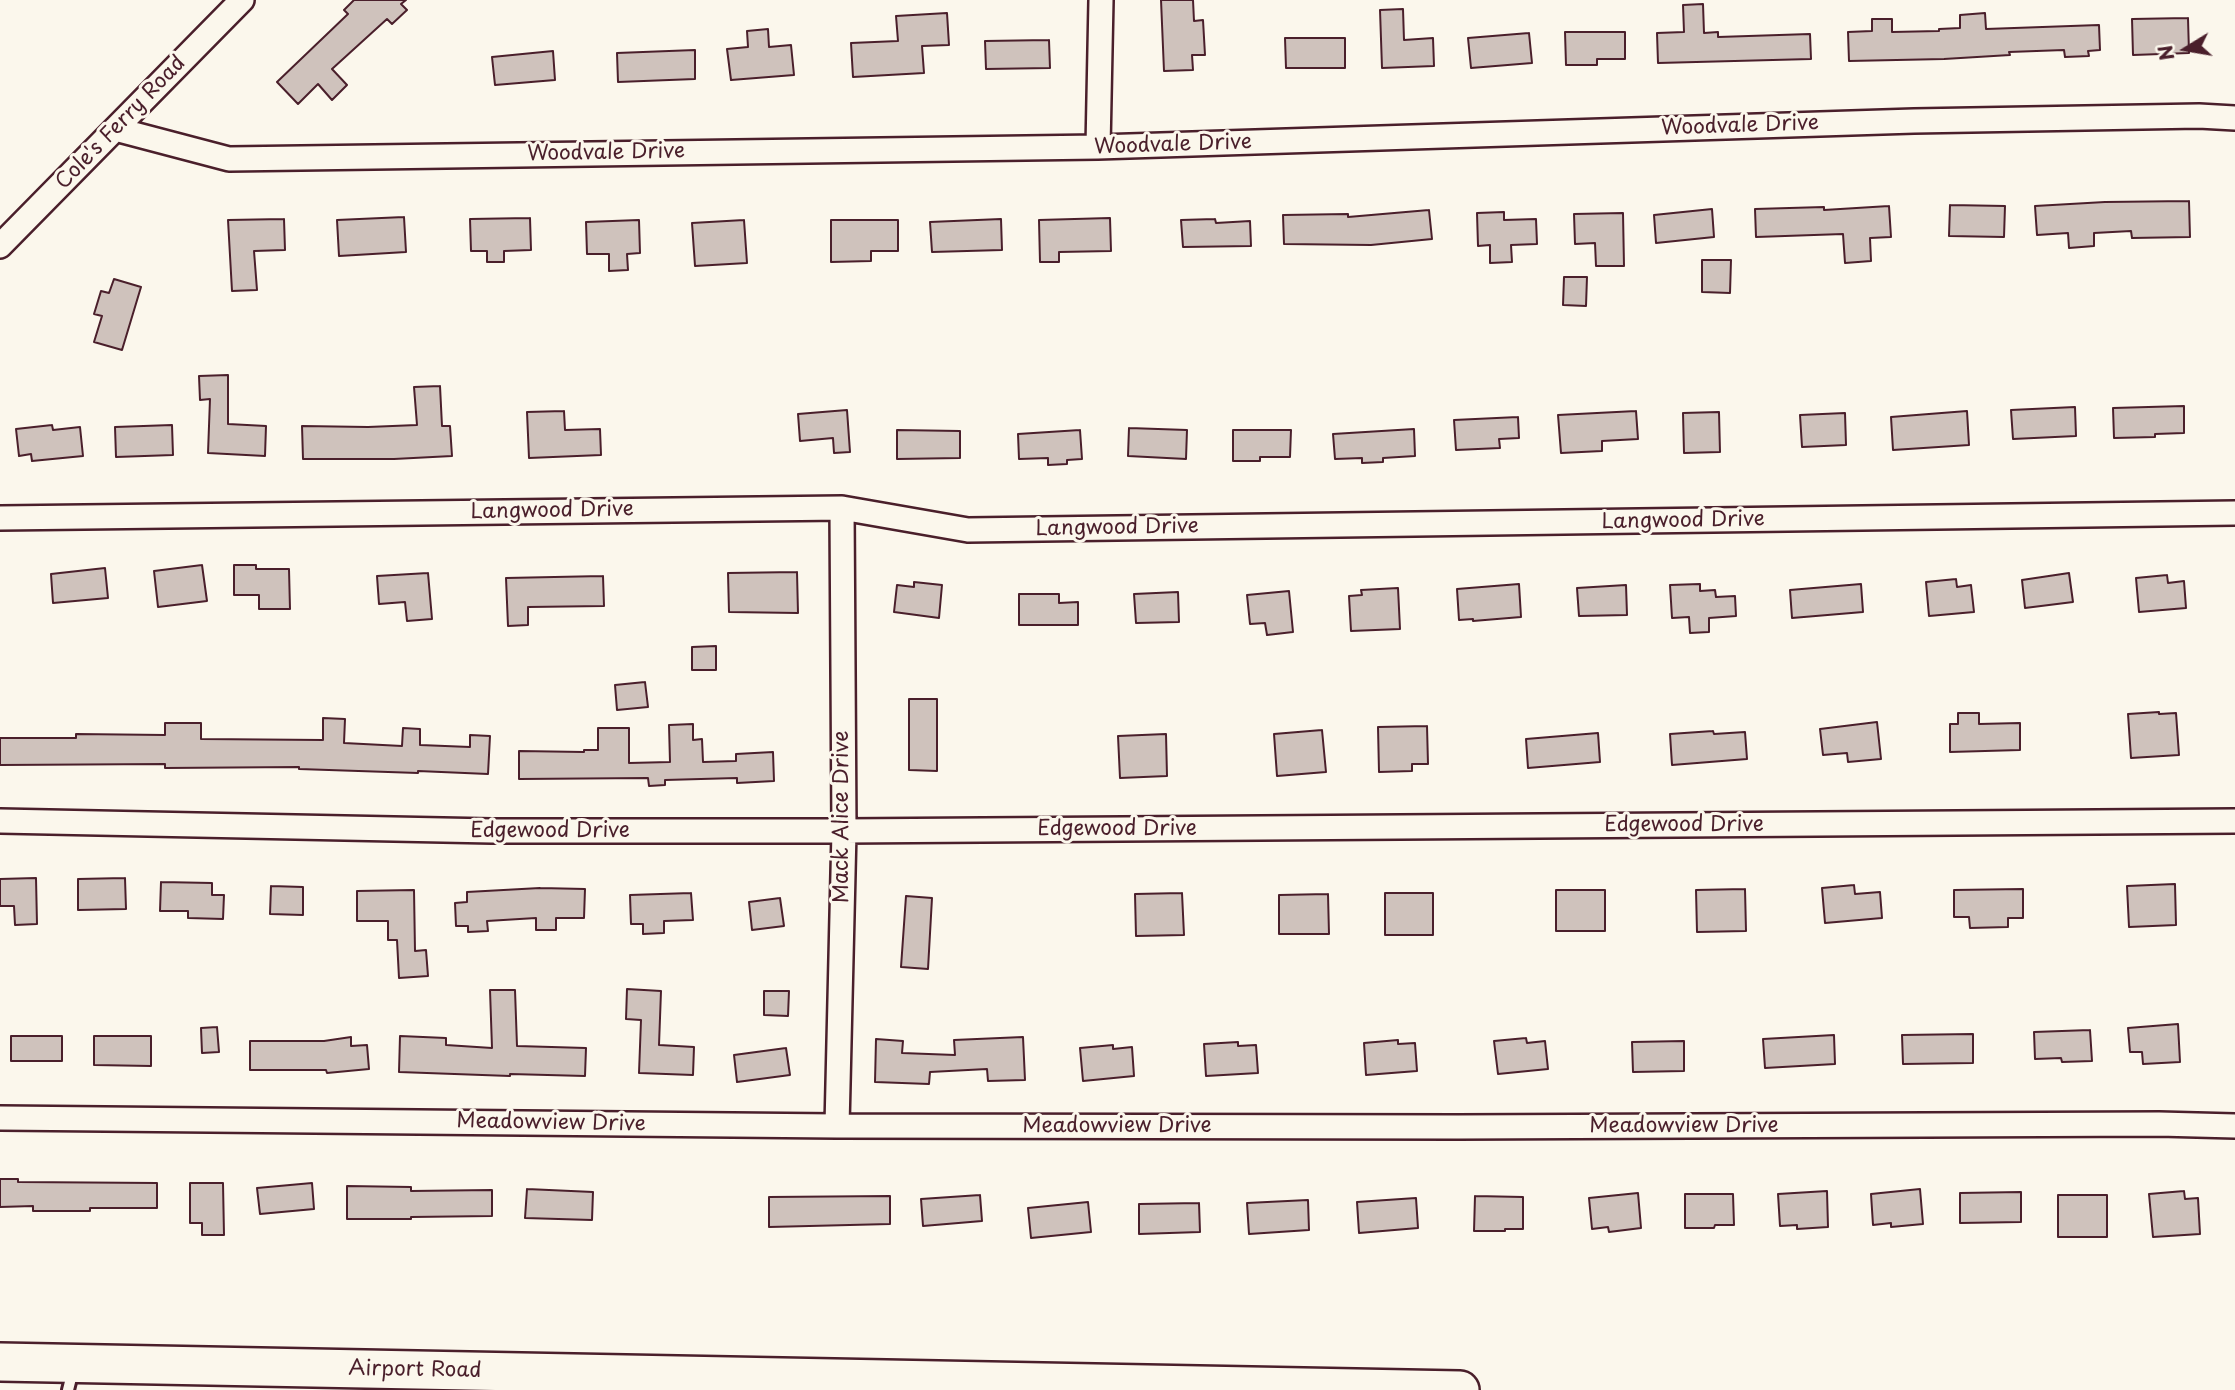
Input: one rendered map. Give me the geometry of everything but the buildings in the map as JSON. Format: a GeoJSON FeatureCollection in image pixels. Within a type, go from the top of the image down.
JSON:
{"type":"FeatureCollection","features":[{"type":"Feature","properties":{"kind":"highway","name":"Airport Road"},"geometry":{"type":"LineString","coordinates":[[0,1362],[72,1377],[1460,1390]]}},
{"type":"Feature","properties":{"kind":"street","name":"Cole's Ferry Road"},"geometry":{"type":"LineString","coordinates":[[0,246],[242,0]]}},
{"type":"Feature","properties":{"kind":"street"},"geometry":{"type":"LineString","coordinates":[[1098,147],[1101,0]]}},
{"type":"Feature","properties":{"kind":"street","name":"Woodvale Drive"},"geometry":{"type":"LineString","coordinates":[[115,129],[229,159],[1098,147],[1914,121],[2199,116],[2235,118]]}},
{"type":"Feature","properties":{"kind":"street","name":"Langwood Drive"},"geometry":{"type":"LineString","coordinates":[[0,518],[842,508],[968,530],[2235,513]]}},
{"type":"Feature","properties":{"kind":"street","name":"Mack Alice Drive"},"geometry":{"type":"LineString","coordinates":[[837,1126],[844,831],[842,508]]}},
{"type":"Feature","properties":{"kind":"street","name":"Edgewood Drive"},"geometry":{"type":"LineString","coordinates":[[0,821],[492,831],[2235,821]]}},
{"type":"Feature","properties":{"kind":"street","name":"Meadowview Drive"},"geometry":{"type":"LineString","coordinates":[[0,1118],[837,1126],[2235,1126]]}}]}
